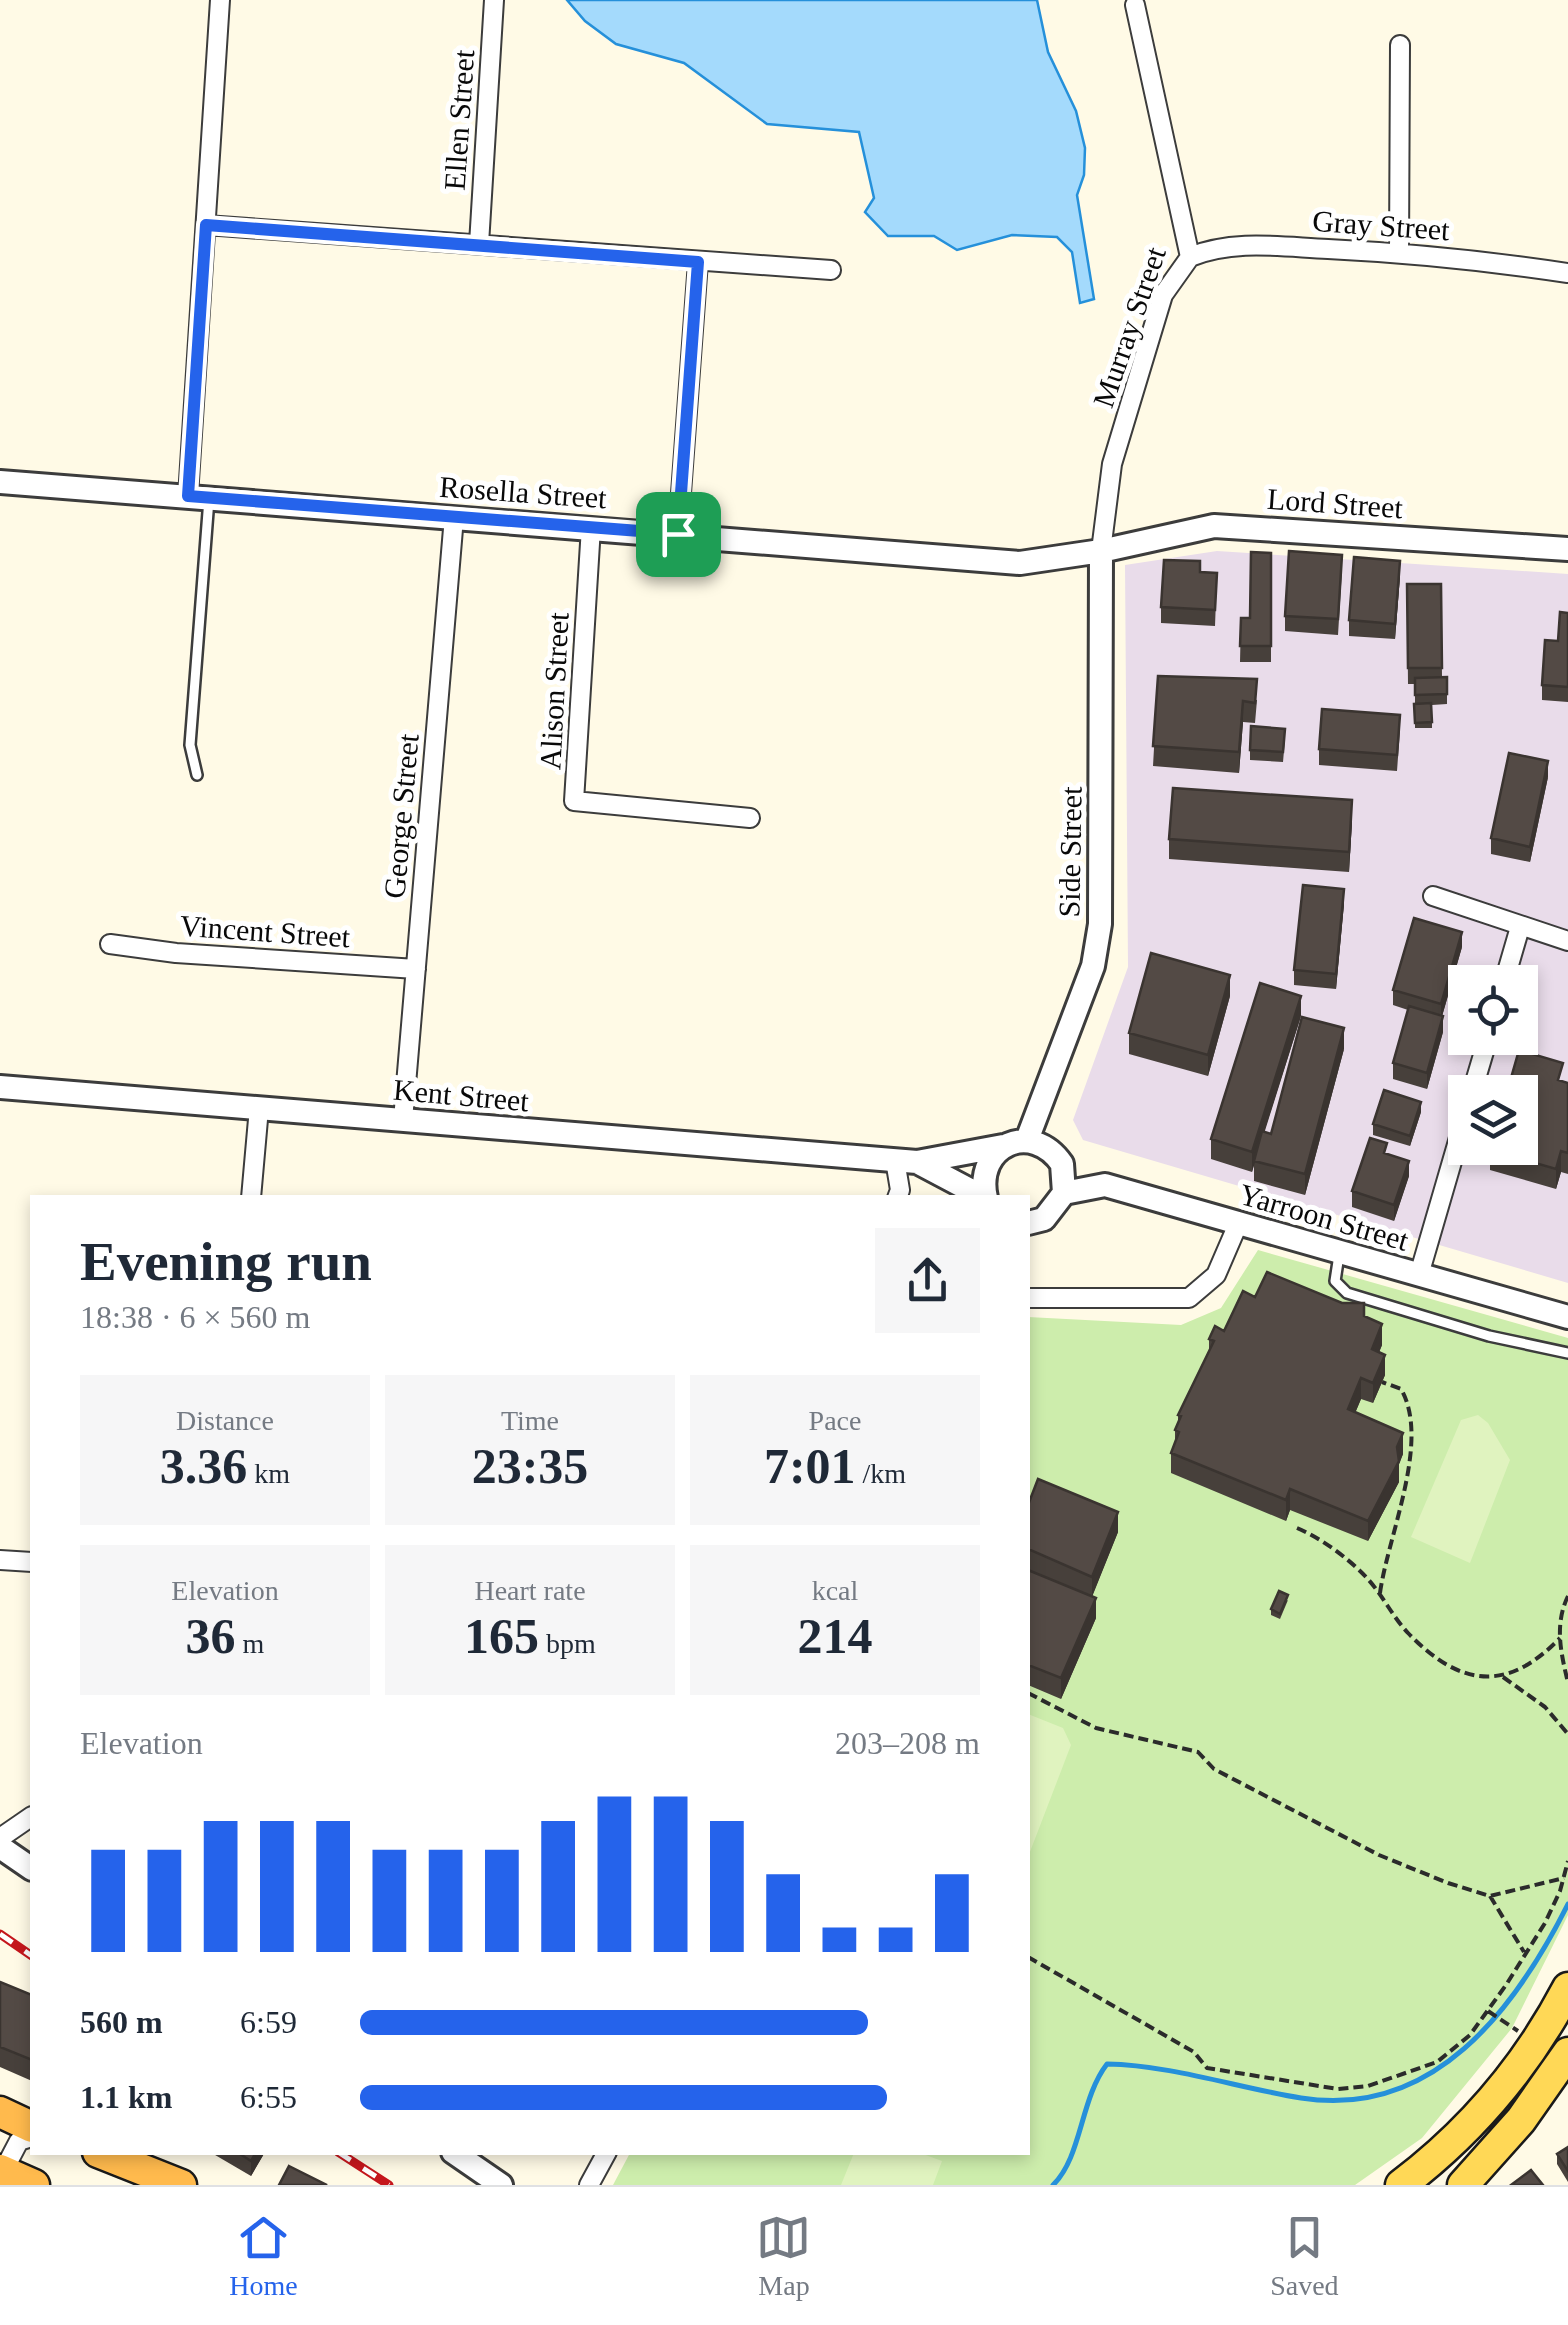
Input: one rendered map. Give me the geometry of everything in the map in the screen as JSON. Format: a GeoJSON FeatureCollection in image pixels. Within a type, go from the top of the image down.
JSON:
{"type":"FeatureCollection","features":[{"type":"Feature","properties":{"kind":"highway"},"geometry":{"type":"LineString","coordinates":[[0,2112],[30,2125]]}},
{"type":"Feature","properties":{"kind":"highway"},"geometry":{"type":"LineString","coordinates":[[105,2155],[176,2184]]}},
{"type":"Feature","properties":{"kind":"main road"},"geometry":{"type":"LineString","coordinates":[[1401,2185],[1458,2137],[1495,2099],[1564,2008]]}},
{"type":"Feature","properties":{"kind":"main road"},"geometry":{"type":"LineString","coordinates":[[1463,2185],[1529,2111],[1568,2054]]}},
{"type":"Feature","properties":{"kind":"street"},"geometry":{"type":"LineString","coordinates":[[199,497],[206,225],[220,0]]}},
{"type":"Feature","properties":{"kind":"street","name":"Ellen Street"},"geometry":{"type":"LineString","coordinates":[[479,244],[494,0]]}},
{"type":"Feature","properties":{"kind":"street","name":"Murray Street"},"geometry":{"type":"LineString","coordinates":[[1100,552],[1112,464],[1163,294],[1190,256],[1135,5]]}},
{"type":"Feature","properties":{"kind":"street"},"geometry":{"type":"LineString","coordinates":[[1399,253],[1400,45]]}},
{"type":"Feature","properties":{"kind":"street"},"geometry":{"type":"LineString","coordinates":[[206,225],[831,270]]}},
{"type":"Feature","properties":{"kind":"street","name":"Gray Street"},"geometry":{"type":"LineString","coordinates":[[1190,256],[1232,246],[1399,253],[1568,274]]}},
{"type":"Feature","properties":{"kind":"street"},"geometry":{"type":"LineString","coordinates":[[678,534],[698,262]]}},
{"type":"Feature","properties":{"kind":"street","name":"Rosella Street"},"geometry":{"type":"LineString","coordinates":[[0,482],[1020,563],[1100,552]]}},
{"type":"Feature","properties":{"kind":"street","name":"George Street"},"geometry":{"type":"LineString","coordinates":[[403,1120],[454,517]]}},
{"type":"Feature","properties":{"kind":"street","name":"Lord Street"},"geometry":{"type":"LineString","coordinates":[[1100,552],[1214,526],[1568,549]]}},
{"type":"Feature","properties":{"kind":"street","name":"Alison Street"},"geometry":{"type":"LineString","coordinates":[[591,528],[574,801],[750,818]]}},
{"type":"Feature","properties":{"kind":"street","name":"Side Street"},"geometry":{"type":"LineString","coordinates":[[1027,1140],[1093,966],[1100,924],[1100,552]]}},
{"type":"Feature","properties":{"kind":"street"},"geometry":{"type":"LineString","coordinates":[[1433,896],[1568,942]]}},
{"type":"Feature","properties":{"kind":"street"},"geometry":{"type":"LineString","coordinates":[[1509,965],[1520,928]]}},
{"type":"Feature","properties":{"kind":"street","name":"Vincent Street"},"geometry":{"type":"LineString","coordinates":[[110,944],[176,953],[416,969]]}},
{"type":"Feature","properties":{"kind":"street","name":"Kent Street"},"geometry":{"type":"LineString","coordinates":[[0,1088],[906,1161],[1027,1140]]}},
{"type":"Feature","properties":{"kind":"street"},"geometry":{"type":"LineString","coordinates":[[251,1195],[259,1108]]}},
{"type":"Feature","properties":{"kind":"street"},"geometry":{"type":"LineString","coordinates":[[1027,1140],[1042,1143],[1062,1164],[1064,1193],[1044,1218],[1030,1222]]}},
{"type":"Feature","properties":{"kind":"street"},"geometry":{"type":"LineString","coordinates":[[985,1195],[984,1169],[1002,1146]]}},
{"type":"Feature","properties":{"kind":"street"},"geometry":{"type":"LineString","coordinates":[[898,1195],[906,1161]]}},
{"type":"Feature","properties":{"kind":"street","name":"Kent Street"},"geometry":{"type":"LineString","coordinates":[[906,1161],[979,1195]]}},
{"type":"Feature","properties":{"kind":"street"},"geometry":{"type":"LineString","coordinates":[[1419,1275],[1451,1165]]}},
{"type":"Feature","properties":{"kind":"street","name":"Yarroon Street"},"geometry":{"type":"LineString","coordinates":[[1064,1193],[1105,1185],[1568,1317]]}},
{"type":"Feature","properties":{"kind":"street"},"geometry":{"type":"LineString","coordinates":[[1030,1298],[1189,1298],[1216,1275],[1238,1224]]}},
{"type":"Feature","properties":{"kind":"street"},"geometry":{"type":"LineString","coordinates":[[0,1560],[30,1562]]}},
{"type":"Feature","properties":{"kind":"street"},"geometry":{"type":"LineString","coordinates":[[0,1838],[30,1817]]}},
{"type":"Feature","properties":{"kind":"street"},"geometry":{"type":"LineString","coordinates":[[0,1847],[30,1867]]}},
{"type":"Feature","properties":{"kind":"street"},"geometry":{"type":"LineString","coordinates":[[16,2177],[8,2162],[18,2141],[30,2138]]}},
{"type":"Feature","properties":{"kind":"street"},"geometry":{"type":"LineString","coordinates":[[457,2155],[500,2185]]}},
{"type":"Feature","properties":{"kind":"street"},"geometry":{"type":"LineString","coordinates":[[589,2185],[605,2155]]}},
{"type":"Feature","properties":{"kind":"lane"},"geometry":{"type":"LineString","coordinates":[[197,775],[190,745],[199,497]]}},
{"type":"Feature","properties":{"kind":"lane"},"geometry":{"type":"LineString","coordinates":[[1339,1253],[1335,1281],[1348,1294],[1489,1336],[1568,1353]]}},
{"type":"Feature","properties":{"kind":"path"},"geometry":{"type":"LineString","coordinates":[[1380,1593],[1412,1446],[1406,1399],[1401,1389],[1382,1382]]}},
{"type":"Feature","properties":{"kind":"path"},"geometry":{"type":"LineString","coordinates":[[1297,1528],[1315,1536],[1380,1593],[1409,1634],[1447,1663],[1487,1680],[1524,1668],[1560,1638]]}},
{"type":"Feature","properties":{"kind":"path"},"geometry":{"type":"LineString","coordinates":[[1568,1596],[1560,1613],[1568,1683]]}},
{"type":"Feature","properties":{"kind":"path"},"geometry":{"type":"LineString","coordinates":[[1504,1677],[1545,1707],[1568,1734]]}},
{"type":"Feature","properties":{"kind":"path"},"geometry":{"type":"LineString","coordinates":[[1030,1694],[1096,1728],[1198,1752],[1214,1769],[1379,1855],[1490,1896],[1564,1878]]}},
{"type":"Feature","properties":{"kind":"path"},"geometry":{"type":"LineString","coordinates":[[1030,1959],[1194,2052],[1207,2068],[1338,2090],[1368,2086],[1438,2062],[1490,2013],[1545,1923],[1568,1861]]}},
{"type":"Feature","properties":{"kind":"path"},"geometry":{"type":"LineString","coordinates":[[1490,1896],[1524,1953]]}},
{"type":"Feature","properties":{"kind":"path"},"geometry":{"type":"LineString","coordinates":[[1490,2013],[1522,2034]]}},
{"type":"Feature","properties":{"kind":"shaded area"},"geometry":{"type":"Polygon","coordinates":[[[1217,551],[1568,574],[1568,1283],[1083,1140],[1073,1120],[1128,967],[1125,565],[1217,551]]]}},
{"type":"Feature","properties":{"kind":"green space"},"geometry":{"type":"Polygon","coordinates":[[[1258,1250],[1568,1338],[1568,1915],[1512,2028],[1422,2138],[1355,2185],[613,2185],[629,2155],[1030,2155],[1030,1317],[1181,1325],[1221,1308],[1258,1250]]]}},
{"type":"Feature","properties":{"kind":"green space"},"geometry":{"type":"Polygon","coordinates":[[[1478,1415],[1488,1423],[1510,1460],[1470,1563],[1411,1537],[1461,1420],[1478,1415]]]}},
{"type":"Feature","properties":{"kind":"green space"},"geometry":{"type":"Polygon","coordinates":[[[1030,1715],[1063,1728],[1071,1745],[1030,1852],[1030,1715]]]}},
{"type":"Feature","properties":{"kind":"green space"},"geometry":{"type":"Polygon","coordinates":[[[853,2155],[926,2155],[942,2161],[933,2185],[841,2185],[853,2155]]]}},
{"type":"Feature","properties":{"kind":"water"},"geometry":{"type":"Polygon","coordinates":[[[567,0],[1037,0],[1048,52],[1076,111],[1085,148],[1084,175],[1077,195],[1094,299],[1080,303],[1072,252],[1057,237],[1012,235],[957,250],[934,236],[888,236],[865,212],[874,198],[859,132],[767,124],[684,63],[616,44],[585,21],[567,0]]]}},
{"type":"Feature","properties":{"kind":"building"},"geometry":{"type":"Polygon","coordinates":[[[1289,551],[1342,555],[1338,619],[1285,616],[1289,551]]]}},
{"type":"Feature","properties":{"kind":"building"},"geometry":{"type":"Polygon","coordinates":[[[1251,552],[1271,553],[1271,646],[1240,646],[1241,618],[1250,618],[1251,552]]]}},
{"type":"Feature","properties":{"kind":"building"},"geometry":{"type":"Polygon","coordinates":[[[1354,557],[1400,561],[1395,624],[1349,620],[1354,557]]]}},
{"type":"Feature","properties":{"kind":"building"},"geometry":{"type":"Polygon","coordinates":[[[1164,560],[1200,561],[1200,572],[1217,573],[1215,610],[1161,607],[1164,560]]]}},
{"type":"Feature","properties":{"kind":"building"},"geometry":{"type":"Polygon","coordinates":[[[1407,584],[1441,584],[1442,668],[1408,668],[1407,584]]]}},
{"type":"Feature","properties":{"kind":"building"},"geometry":{"type":"Polygon","coordinates":[[[1560,612],[1568,613],[1568,687],[1542,685],[1545,640],[1558,641],[1560,612]]]}},
{"type":"Feature","properties":{"kind":"building"},"geometry":{"type":"Polygon","coordinates":[[[1158,676],[1257,679],[1255,703],[1243,701],[1239,752],[1153,746],[1158,676]]]}},
{"type":"Feature","properties":{"kind":"building"},"geometry":{"type":"Polygon","coordinates":[[[1447,677],[1447,694],[1415,695],[1415,678],[1447,677]]]}},
{"type":"Feature","properties":{"kind":"building"},"geometry":{"type":"Polygon","coordinates":[[[1431,703],[1432,722],[1415,723],[1414,704],[1431,703]]]}},
{"type":"Feature","properties":{"kind":"building"},"geometry":{"type":"Polygon","coordinates":[[[1322,709],[1400,715],[1397,755],[1319,749],[1322,709]]]}},
{"type":"Feature","properties":{"kind":"building"},"geometry":{"type":"Polygon","coordinates":[[[1251,726],[1285,729],[1283,752],[1250,750],[1251,726]]]}},
{"type":"Feature","properties":{"kind":"building"},"geometry":{"type":"Polygon","coordinates":[[[1509,753],[1548,761],[1530,847],[1491,838],[1509,753]]]}},
{"type":"Feature","properties":{"kind":"building"},"geometry":{"type":"Polygon","coordinates":[[[1173,788],[1352,800],[1349,852],[1169,839],[1173,788]]]}},
{"type":"Feature","properties":{"kind":"building"},"geometry":{"type":"Polygon","coordinates":[[[1303,885],[1344,889],[1336,974],[1294,970],[1303,885]]]}},
{"type":"Feature","properties":{"kind":"building"},"geometry":{"type":"Polygon","coordinates":[[[1414,918],[1462,932],[1452,965],[1448,965],[1441,1004],[1393,990],[1414,918]]]}},
{"type":"Feature","properties":{"kind":"building"},"geometry":{"type":"Polygon","coordinates":[[[1151,953],[1230,975],[1208,1055],[1129,1033],[1151,953]]]}},
{"type":"Feature","properties":{"kind":"building"},"geometry":{"type":"Polygon","coordinates":[[[1260,983],[1301,996],[1252,1152],[1211,1139],[1260,983]]]}},
{"type":"Feature","properties":{"kind":"building"},"geometry":{"type":"Polygon","coordinates":[[[1409,1006],[1443,1016],[1427,1073],[1393,1063],[1409,1006]]]}},
{"type":"Feature","properties":{"kind":"building"},"geometry":{"type":"Polygon","coordinates":[[[1302,1017],[1344,1028],[1305,1174],[1254,1161],[1262,1131],[1271,1134],[1302,1017]]]}},
{"type":"Feature","properties":{"kind":"building"},"geometry":{"type":"Polygon","coordinates":[[[1518,1055],[1536,1055],[1563,1063],[1558,1080],[1568,1083],[1568,1153],[1561,1151],[1556,1169],[1538,1164],[1538,1075],[1512,1075],[1518,1055]]]}},
{"type":"Feature","properties":{"kind":"building"},"geometry":{"type":"Polygon","coordinates":[[[1384,1090],[1421,1102],[1410,1136],[1373,1124],[1384,1090]]]}},
{"type":"Feature","properties":{"kind":"building"},"geometry":{"type":"Polygon","coordinates":[[[1370,1138],[1387,1143],[1384,1153],[1409,1161],[1394,1205],[1352,1191],[1370,1138]]]}},
{"type":"Feature","properties":{"kind":"building"},"geometry":{"type":"Polygon","coordinates":[[[1267,1272],[1342,1303],[1364,1303],[1364,1316],[1382,1324],[1372,1349],[1385,1355],[1373,1383],[1361,1378],[1348,1409],[1403,1433],[1397,1447],[1399,1461],[1368,1521],[1290,1489],[1286,1500],[1171,1453],[1179,1432],[1175,1430],[1181,1416],[1178,1415],[1214,1341],[1209,1339],[1215,1326],[1224,1331],[1243,1291],[1255,1297],[1267,1272]]]}},
{"type":"Feature","properties":{"kind":"building"},"geometry":{"type":"Polygon","coordinates":[[[1038,1479],[1118,1512],[1092,1577],[1030,1550],[1030,1500],[1038,1479]]]}},
{"type":"Feature","properties":{"kind":"building"},"geometry":{"type":"Polygon","coordinates":[[[1030,1571],[1096,1598],[1061,1678],[1030,1666],[1030,1571]]]}},
{"type":"Feature","properties":{"kind":"building"},"geometry":{"type":"Polygon","coordinates":[[[1279,1591],[1288,1595],[1280,1614],[1271,1609],[1279,1591]]]}},
{"type":"Feature","properties":{"kind":"building"},"geometry":{"type":"Polygon","coordinates":[[[0,1982],[30,1994],[30,2059],[0,2047],[0,1982]]]}},
{"type":"Feature","properties":{"kind":"building"},"geometry":{"type":"Polygon","coordinates":[[[1568,2147],[1568,2171],[1557,2154],[1568,2147]]]}},
{"type":"Feature","properties":{"kind":"building"},"geometry":{"type":"Polygon","coordinates":[[[289,2166],[327,2185],[279,2185],[289,2166]]]}},
{"type":"Feature","properties":{"kind":"building"},"geometry":{"type":"Polygon","coordinates":[[[1531,2170],[1543,2185],[1511,2185],[1531,2170]]]}},
{"type":"Feature","properties":{"kind":"waterway"},"geometry":{"type":"LineString","coordinates":[[1053,2185],[1070,2159],[1091,2094],[1107,2064],[1180,2073],[1301,2098],[1348,2100],[1391,2091],[1430,2074],[1464,2049],[1495,2018],[1547,1944],[1568,1904]]}},
{"type":"Feature","properties":{"kind":"railway"},"geometry":{"type":"LineString","coordinates":[[0,1934],[30,1955]]}},
{"type":"Feature","properties":{"kind":"railway"},"geometry":{"type":"LineString","coordinates":[[343,2155],[389,2185]]}},
{"type":"Feature","properties":{"kind":"route"},"geometry":{"type":"LineString","coordinates":[[206,225],[698,262],[678,534],[188,496],[206,225]]}}]}
